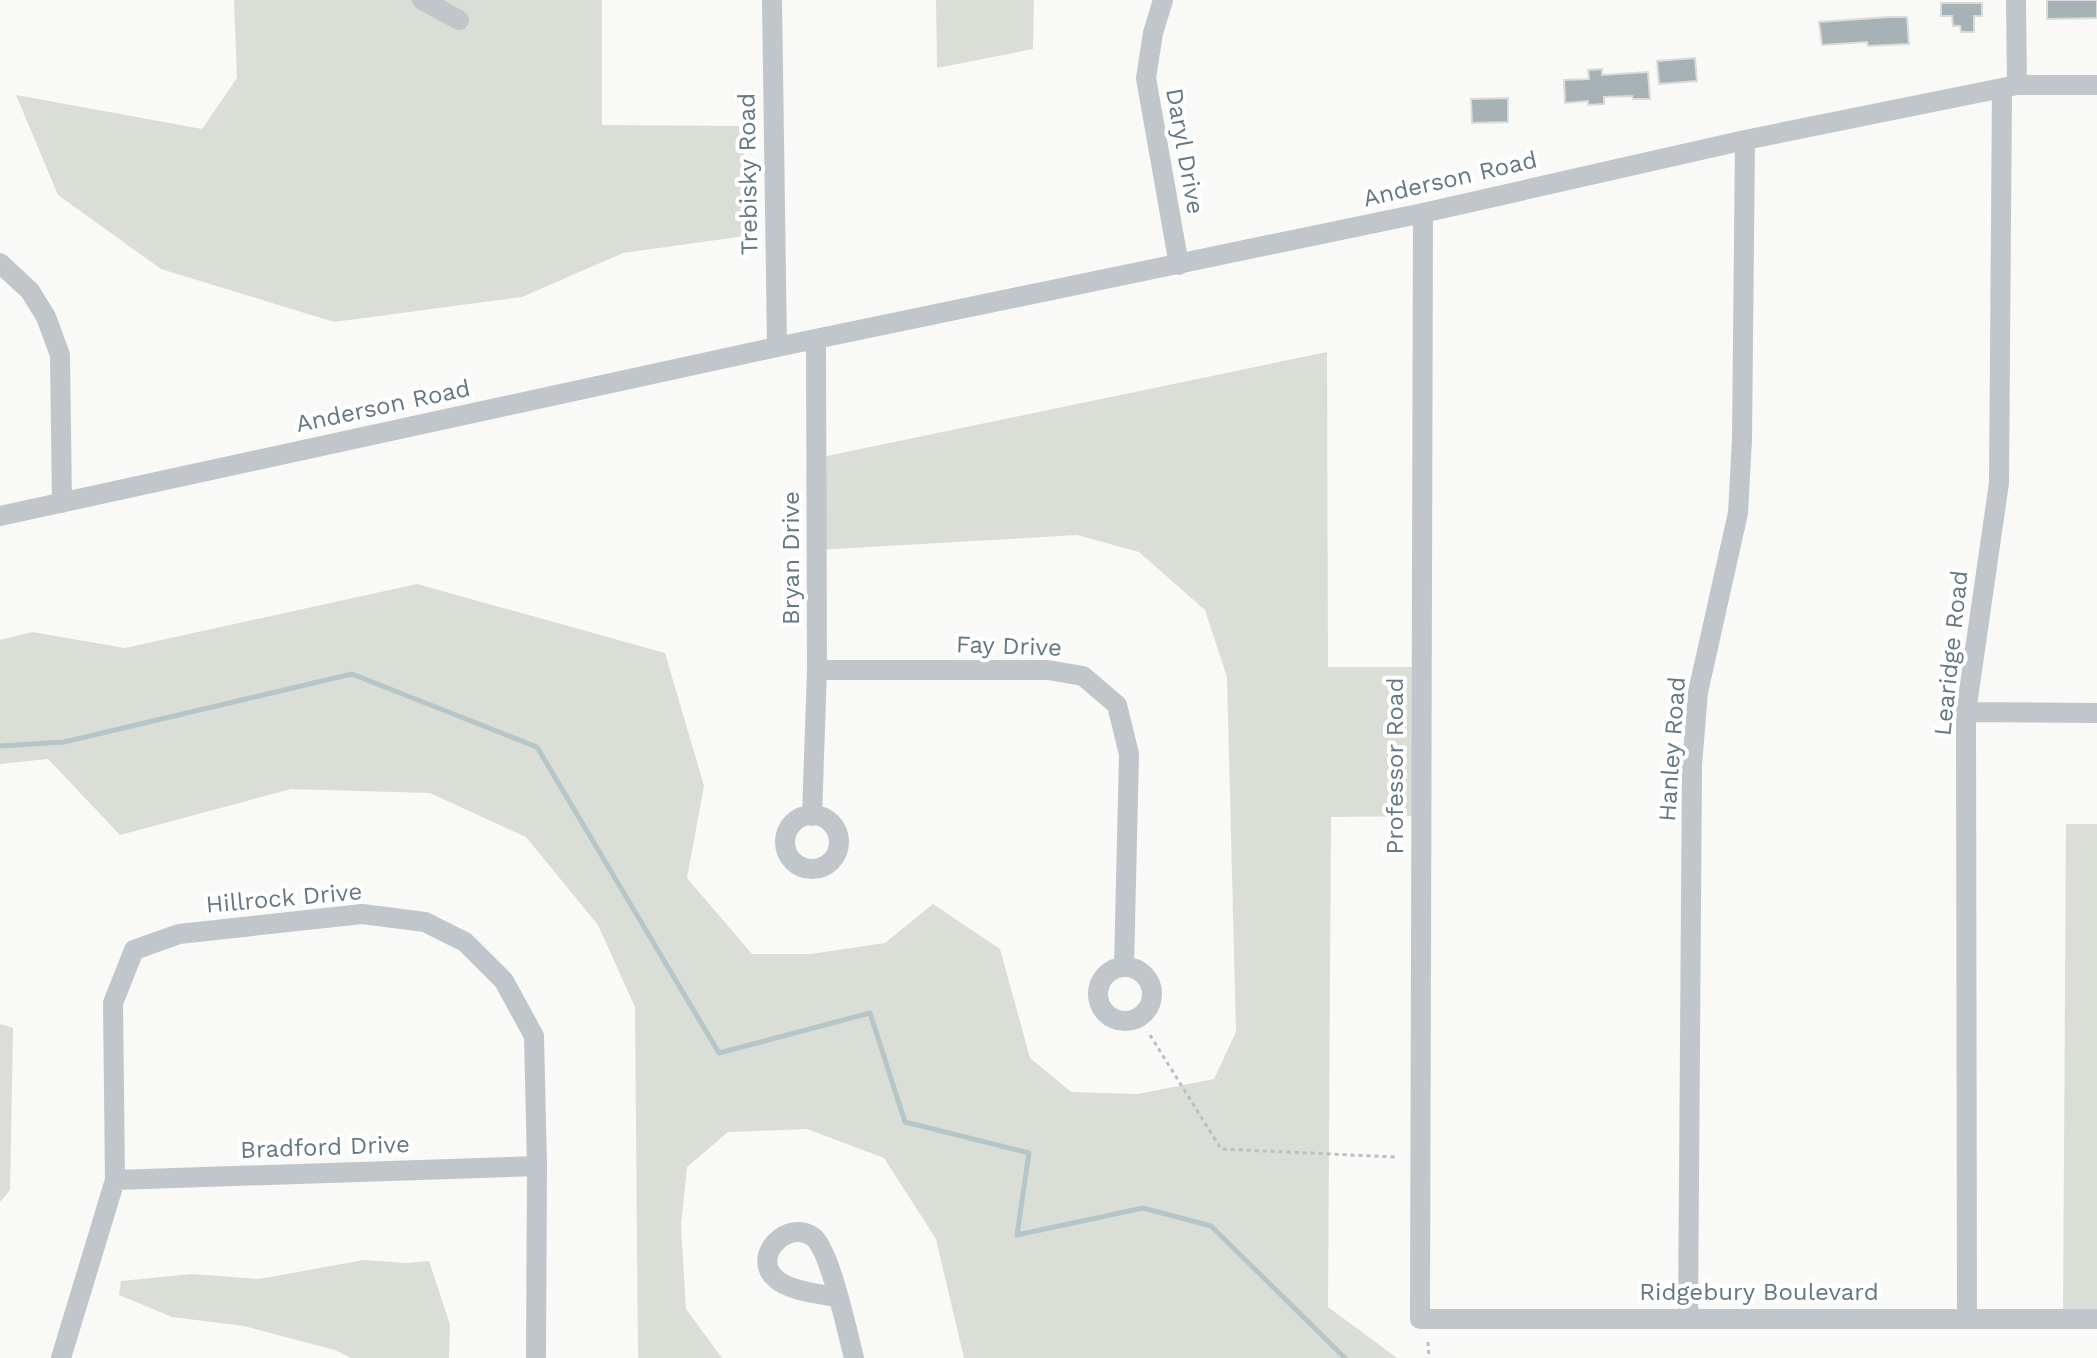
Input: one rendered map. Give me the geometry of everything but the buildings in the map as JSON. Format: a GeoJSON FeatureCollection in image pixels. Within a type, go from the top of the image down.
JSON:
{"type":"FeatureCollection","features":[{"type":"Feature","properties":{"kind":"street"},"geometry":{"type":"LineString","coordinates":[[422,0],[459,20]]}},
{"type":"Feature","properties":{"kind":"street","name":"Trebisky Road"},"geometry":{"type":"LineString","coordinates":[[772,0],[777,347]]}},
{"type":"Feature","properties":{"kind":"street","name":"Daryl Drive"},"geometry":{"type":"LineString","coordinates":[[1163,0],[1153,33],[1146,78],[1179,265]]}},
{"type":"Feature","properties":{"kind":"street","name":"Learidge Road"},"geometry":{"type":"LineString","coordinates":[[1967,1319],[1966,712],[1999,483],[2010,87],[2016,0]]}},
{"type":"Feature","properties":{"kind":"street","name":"Anderson Road"},"geometry":{"type":"LineString","coordinates":[[816,341],[1423,213],[1745,140],[2010,87],[2097,85]]}},
{"type":"Feature","properties":{"kind":"street","name":"Hanley Road"},"geometry":{"type":"LineString","coordinates":[[1688,1318],[1692,765],[1698,692],[1738,513],[1742,440],[1745,140]]}},
{"type":"Feature","properties":{"kind":"street","name":"Professor Road"},"geometry":{"type":"LineString","coordinates":[[1420,1319],[1423,213]]}},
{"type":"Feature","properties":{"kind":"street"},"geometry":{"type":"LineString","coordinates":[[0,263],[30,291],[46,317],[60,355],[62,503]]}},
{"type":"Feature","properties":{"kind":"street"},"geometry":{"type":"LineString","coordinates":[[777,347],[816,341]]}},
{"type":"Feature","properties":{"kind":"street","name":"Bryan Drive"},"geometry":{"type":"LineString","coordinates":[[812,816],[817,670],[816,341]]}},
{"type":"Feature","properties":{"kind":"street","name":"Anderson Road"},"geometry":{"type":"LineString","coordinates":[[0,516],[777,347]]}},
{"type":"Feature","properties":{"kind":"street","name":"Fay Drive"},"geometry":{"type":"LineString","coordinates":[[817,670],[1048,670],[1083,676],[1117,705],[1129,754],[1124,967]]}},
{"type":"Feature","properties":{"kind":"street"},"geometry":{"type":"LineString","coordinates":[[1966,712],[2097,713]]}},
{"type":"Feature","properties":{"kind":"street","name":"Hillrock Drive"},"geometry":{"type":"LineString","coordinates":[[61,1358],[115,1180],[113,1003],[134,950],[179,934],[362,914],[425,922],[465,942],[504,981],[534,1036],[536,1358]]}},
{"type":"Feature","properties":{"kind":"street","name":"Bradford Drive"},"geometry":{"type":"LineString","coordinates":[[115,1180],[537,1166]]}},
{"type":"Feature","properties":{"kind":"street"},"geometry":{"type":"LineString","coordinates":[[837,1297],[854,1358]]}},
{"type":"Feature","properties":{"kind":"street","name":"Ridgebury Boulevard"},"geometry":{"type":"LineString","coordinates":[[1420,1319],[2097,1319]]}},
{"type":"Feature","properties":{"kind":"path"},"geometry":{"type":"LineString","coordinates":[[1150,1035],[1221,1149],[1395,1157]]}},
{"type":"Feature","properties":{"kind":"path"},"geometry":{"type":"LineString","coordinates":[[1428,1342],[1429,1358]]}},
{"type":"Feature","properties":{"kind":"shaded area"},"geometry":{"type":"Polygon","coordinates":[[[234,0],[602,0],[602,125],[743,126],[745,236],[623,253],[522,297],[334,322],[161,269],[58,195],[16,95],[202,129],[237,78],[234,0]]]}},
{"type":"Feature","properties":{"kind":"shaded area"},"geometry":{"type":"Polygon","coordinates":[[[936,0],[1034,0],[1033,49],[937,68],[936,0]]]}},
{"type":"Feature","properties":{"kind":"shaded area"},"geometry":{"type":"Polygon","coordinates":[[[1327,352],[1328,667],[1422,667],[1421,816],[1331,817],[1328,1307],[1397,1358],[964,1358],[936,1239],[884,1158],[807,1129],[728,1132],[687,1167],[681,1226],[686,1309],[722,1358],[638,1358],[635,1007],[598,925],[526,837],[430,793],[291,789],[120,835],[48,759],[0,764],[0,640],[32,632],[125,648],[417,584],[665,653],[704,786],[687,878],[752,954],[811,954],[885,943],[933,904],[1000,949],[1030,1058],[1071,1092],[1138,1094],[1214,1079],[1236,1032],[1227,677],[1205,610],[1139,552],[1077,535],[817,550],[817,458],[1327,352]]]}},
{"type":"Feature","properties":{"kind":"shaded area"},"geometry":{"type":"Polygon","coordinates":[[[2066,824],[2097,824],[2097,1319],[2063,1319],[2066,824]]]}},
{"type":"Feature","properties":{"kind":"shaded area"},"geometry":{"type":"Polygon","coordinates":[[[0,1024],[13,1028],[10,1190],[0,1202],[0,1024]]]}},
{"type":"Feature","properties":{"kind":"shaded area"},"geometry":{"type":"Polygon","coordinates":[[[364,1260],[429,1261],[450,1325],[449,1358],[351,1358],[335,1350],[244,1326],[172,1317],[119,1295],[121,1281],[192,1274],[259,1279],[364,1260]]]}},
{"type":"Feature","properties":{"kind":"waterway"},"geometry":{"type":"LineString","coordinates":[[0,746],[64,742],[352,674],[537,747],[719,1053],[870,1013],[905,1122],[1029,1153],[1017,1235],[1143,1208],[1211,1226],[1345,1358]]}}]}
